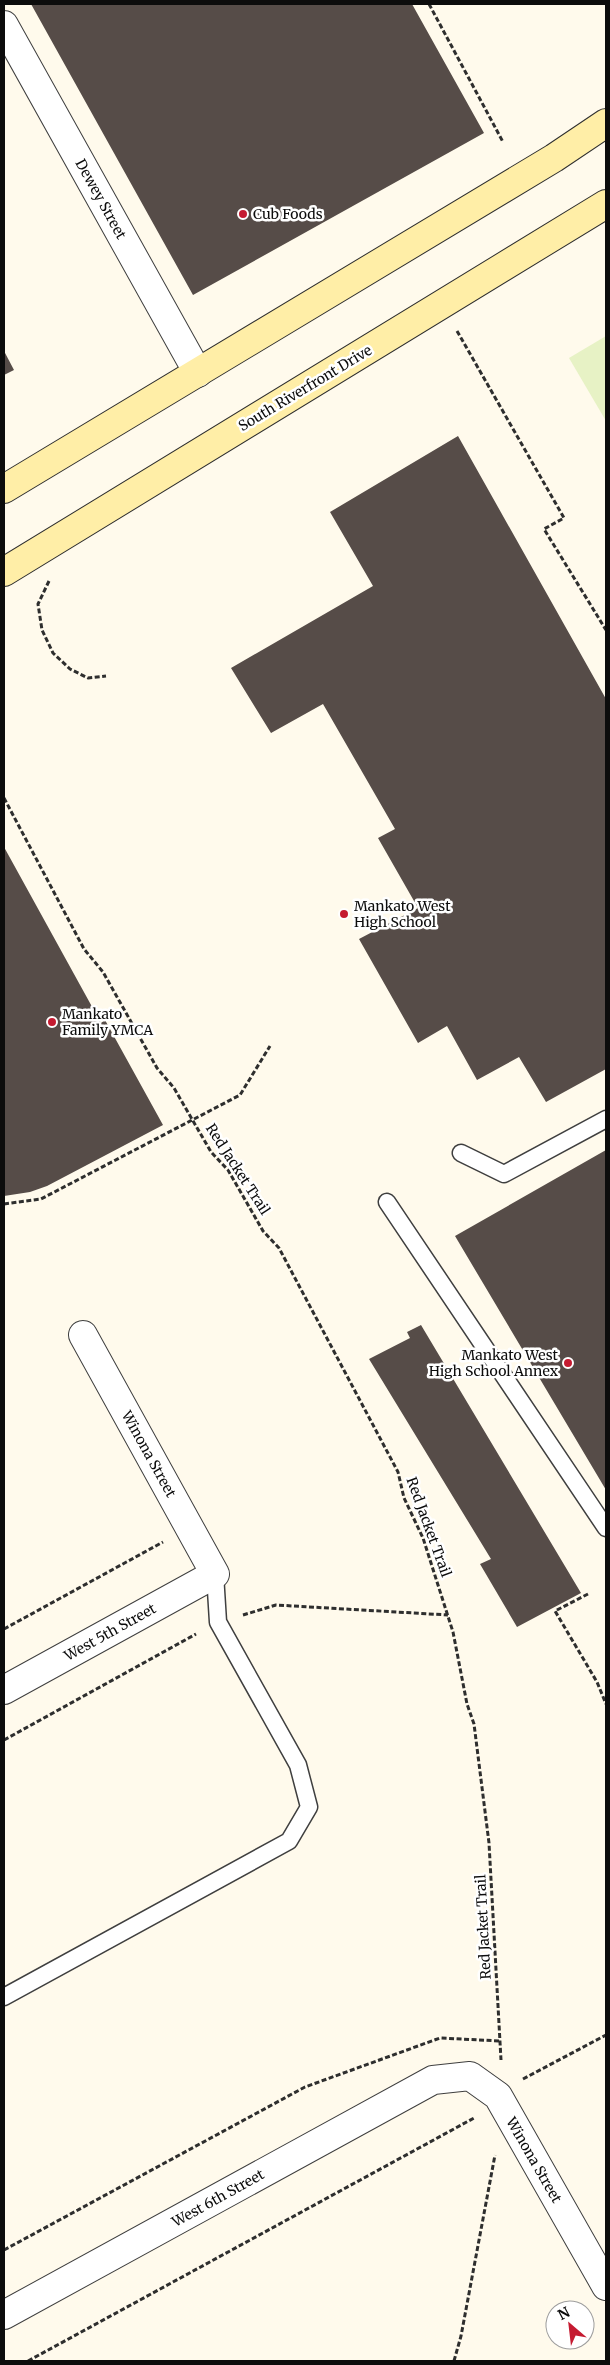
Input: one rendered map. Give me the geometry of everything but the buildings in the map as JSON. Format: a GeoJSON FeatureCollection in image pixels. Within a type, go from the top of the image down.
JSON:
{"type":"FeatureCollection","features":[{"type":"Feature","properties":{"kind":"main road"},"geometry":{"type":"LineString","coordinates":[[4,489],[554,158],[606,123]]}},
{"type":"Feature","properties":{"kind":"main road","name":"South Riverfront Drive"},"geometry":{"type":"LineString","coordinates":[[14,565],[606,204]]}},
{"type":"Feature","properties":{"kind":"street","name":"Dewey Street"},"geometry":{"type":"LineString","coordinates":[[4,25],[198,373]]}},
{"type":"Feature","properties":{"kind":"street","name":"Winona Street"},"geometry":{"type":"LineString","coordinates":[[83,1335],[215,1574]]}},
{"type":"Feature","properties":{"kind":"street","name":"West 5th Street"},"geometry":{"type":"LineString","coordinates":[[4,1690],[215,1574]]}},
{"type":"Feature","properties":{"kind":"street","name":"Winona Street"},"geometry":{"type":"LineString","coordinates":[[433,2080],[470,2076],[500,2093],[606,2286]]}},
{"type":"Feature","properties":{"kind":"street","name":"West 6th Street"},"geometry":{"type":"LineString","coordinates":[[4,2315],[433,2080]]}},
{"type":"Feature","properties":{"kind":"lane"},"geometry":{"type":"LineString","coordinates":[[461,1153],[504,1174],[606,1119]]}},
{"type":"Feature","properties":{"kind":"lane"},"geometry":{"type":"LineString","coordinates":[[387,1202],[606,1528]]}},
{"type":"Feature","properties":{"kind":"lane"},"geometry":{"type":"LineString","coordinates":[[4,1997],[289,1842],[309,1807],[298,1765],[218,1622],[215,1574]]}},
{"type":"Feature","properties":{"kind":"path"},"geometry":{"type":"LineString","coordinates":[[429,4],[503,142]]}},
{"type":"Feature","properties":{"kind":"path"},"geometry":{"type":"LineString","coordinates":[[454,328],[564,518],[544,529],[606,630]]}},
{"type":"Feature","properties":{"kind":"path"},"geometry":{"type":"LineString","coordinates":[[14,565],[48,569],[51,579],[38,604],[42,630],[53,653],[70,669],[88,678],[106,676]]}},
{"type":"Feature","properties":{"kind":"path","name":"Red Jacket Trail"},"geometry":{"type":"LineString","coordinates":[[4,798],[84,949],[103,972],[157,1068],[174,1088],[211,1152],[228,1170],[263,1231],[280,1248],[398,1472],[404,1498],[423,1538],[448,1615],[467,1704],[474,1724],[486,1816],[493,1901],[500,2040],[500,2093]]}},
{"type":"Feature","properties":{"kind":"path"},"geometry":{"type":"LineString","coordinates":[[4,1204],[41,1199],[240,1095],[270,1046]]}},
{"type":"Feature","properties":{"kind":"path"},"geometry":{"type":"LineString","coordinates":[[4,1630],[190,1528]]}},
{"type":"Feature","properties":{"kind":"path"},"geometry":{"type":"LineString","coordinates":[[588,1594],[555,1611],[597,1682],[606,1704]]}},
{"type":"Feature","properties":{"kind":"path"},"geometry":{"type":"LineString","coordinates":[[4,1740],[218,1622],[276,1604],[448,1615]]}},
{"type":"Feature","properties":{"kind":"path"},"geometry":{"type":"LineString","coordinates":[[28,2361],[485,2112],[500,2093],[606,2035]]}},
{"type":"Feature","properties":{"kind":"path"},"geometry":{"type":"LineString","coordinates":[[4,2250],[305,2087],[440,2038],[500,2040]]}},
{"type":"Feature","properties":{"kind":"path"},"geometry":{"type":"LineString","coordinates":[[454,2361],[461,2336],[495,2154]]}},
{"type":"Feature","properties":{"kind":"green space"},"geometry":{"type":"Polygon","coordinates":[[[606,336],[606,421],[569,358],[606,336]]]}},
{"type":"Feature","properties":{"kind":"place","name":"Cub Foods"},"geometry":{"type":"Point","coordinates":[243,214]}},
{"type":"Feature","properties":{"kind":"place","name":"Mankato West High School"},"geometry":{"type":"Point","coordinates":[344,914]}},
{"type":"Feature","properties":{"kind":"place","name":"Mankato Family YMCA"},"geometry":{"type":"Point","coordinates":[52,1022]}},
{"type":"Feature","properties":{"kind":"place","name":"Mankato West High School Annex"},"geometry":{"type":"Point","coordinates":[568,1363]}}]}
